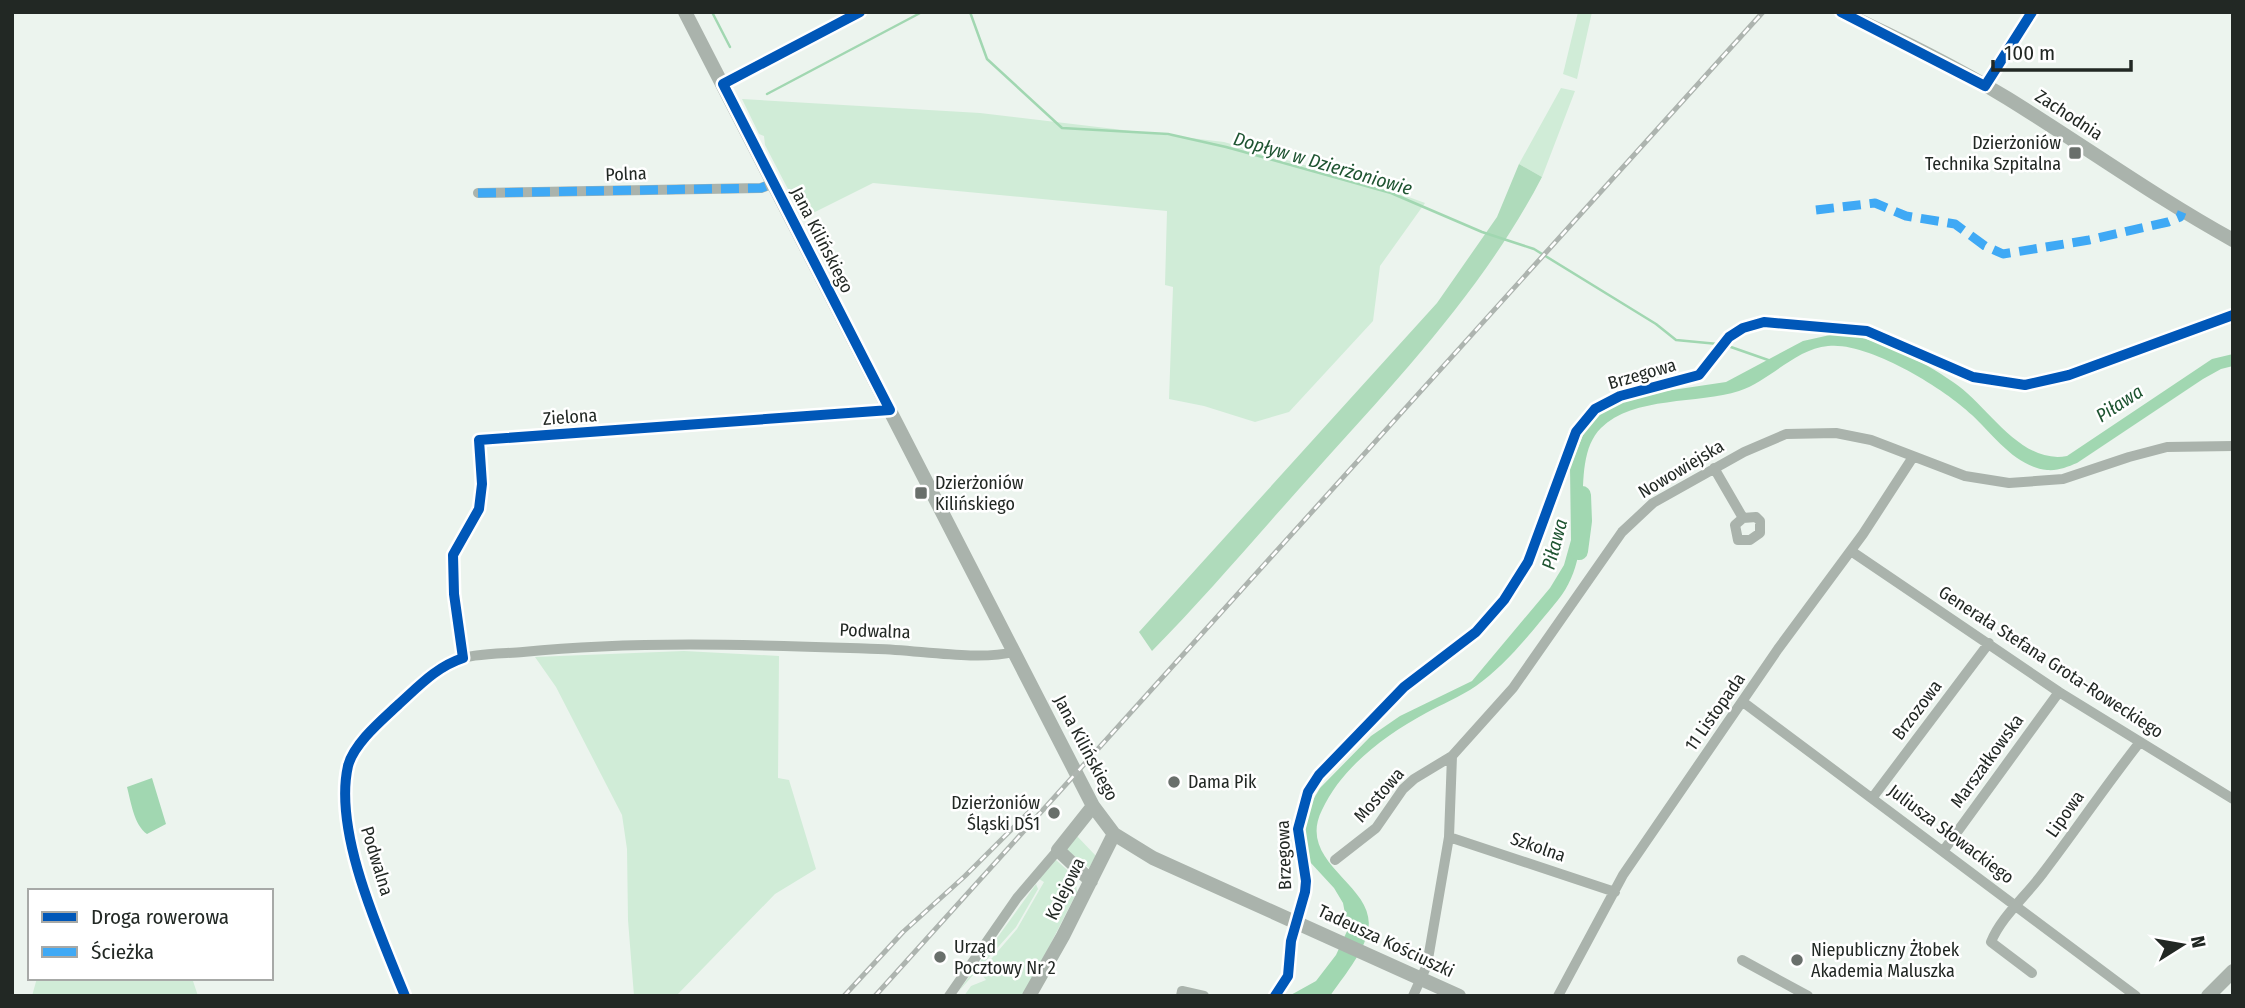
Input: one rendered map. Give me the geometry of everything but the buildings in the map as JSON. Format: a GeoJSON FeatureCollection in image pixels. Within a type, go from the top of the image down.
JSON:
{"type":"FeatureCollection","features":[{"type":"Feature","properties":{"kind":"street","name":"Jana Kilińskiego"},"geometry":{"type":"LineString","coordinates":[[685,12],[1093,806],[1114,834],[1153,858],[1296,920]]}},
{"type":"Feature","properties":{"kind":"street"},"geometry":{"type":"LineString","coordinates":[[723,85],[860,12]]}},
{"type":"Feature","properties":{"kind":"street","name":"Zachodnia"},"geometry":{"type":"LineString","coordinates":[[1841,12],[1985,86],[2182,212],[2233,240]]}},
{"type":"Feature","properties":{"kind":"street"},"geometry":{"type":"LineString","coordinates":[[1985,86],[2032,12]]}},
{"type":"Feature","properties":{"kind":"street","name":"Polna"},"geometry":{"type":"LineString","coordinates":[[478,193],[761,188],[774,183]]}},
{"type":"Feature","properties":{"kind":"street","name":"Brzegowa"},"geometry":{"type":"LineString","coordinates":[[1275,996],[1288,976],[1296,920],[1307,881],[1299,841],[1300,814],[1308,792],[1319,775],[1404,687],[1476,632],[1504,600],[1528,562],[1573,441],[1587,416],[1602,404],[1620,396],[1699,375],[1721,346],[1743,328],[1763,322],[1856,329],[1877,334],[1973,377],[2025,385],[2069,375],[2233,315]]}},
{"type":"Feature","properties":{"kind":"street","name":"Zielona"},"geometry":{"type":"LineString","coordinates":[[463,658],[454,594],[453,555],[479,509],[482,484],[478,440],[890,410]]}},
{"type":"Feature","properties":{"kind":"street","name":"Nowowiejska"},"geometry":{"type":"LineString","coordinates":[[1452,756],[1513,688],[1622,532],[1653,503],[1776,437],[1809,432],[1871,440],[1965,476],[2009,484],[2063,479],[2167,447],[2233,446]]}},
{"type":"Feature","properties":{"kind":"street","name":"11 Listopada"},"geometry":{"type":"LineString","coordinates":[[1558,996],[1615,892],[1668,808],[1851,551],[1913,457]]}},
{"type":"Feature","properties":{"kind":"street"},"geometry":{"type":"LineString","coordinates":[[1714,468],[1743,518]]}},
{"type":"Feature","properties":{"kind":"street","name":"Generała Stefana Grota-Roweckiego"},"geometry":{"type":"LineString","coordinates":[[1851,551],[2059,692],[2233,799]]}},
{"type":"Feature","properties":{"kind":"street","name":"Brzozowa"},"geometry":{"type":"LineString","coordinates":[[1873,797],[1989,643]]}},
{"type":"Feature","properties":{"kind":"street","name":"Podwalna"},"geometry":{"type":"LineString","coordinates":[[405,996],[350,842],[345,811],[349,764],[360,745],[437,670],[463,658],[565,648],[661,644],[897,649],[996,657],[1014,652]]}},
{"type":"Feature","properties":{"kind":"street","name":"Marszałkowska"},"geometry":{"type":"LineString","coordinates":[[1944,850],[2059,692]]}},
{"type":"Feature","properties":{"kind":"street","name":"Juliusza Słowackiego"},"geometry":{"type":"LineString","coordinates":[[1743,702],[2018,905],[2136,996]]}},
{"type":"Feature","properties":{"kind":"street","name":"Lipowa"},"geometry":{"type":"LineString","coordinates":[[2032,973],[1991,942],[1997,927],[2018,905],[2140,742]]}},
{"type":"Feature","properties":{"kind":"street"},"geometry":{"type":"LineString","coordinates":[[1413,996],[1422,979],[1430,950],[1449,837],[1452,756]]}},
{"type":"Feature","properties":{"kind":"street","name":"Mostowa"},"geometry":{"type":"LineString","coordinates":[[1335,860],[1376,828],[1414,779],[1452,756]]}},
{"type":"Feature","properties":{"kind":"street"},"geometry":{"type":"LineString","coordinates":[[949,996],[1017,898],[1093,806]]}},
{"type":"Feature","properties":{"kind":"street","name":"Kolejowa"},"geometry":{"type":"LineString","coordinates":[[1029,996],[1114,834]]}},
{"type":"Feature","properties":{"kind":"street","name":"Szkolna"},"geometry":{"type":"LineString","coordinates":[[1449,837],[1615,892]]}},
{"type":"Feature","properties":{"kind":"street"},"geometry":{"type":"LineString","coordinates":[[1058,850],[1091,881]]}},
{"type":"Feature","properties":{"kind":"street","name":"Tadeusza Kościuszki"},"geometry":{"type":"LineString","coordinates":[[1296,920],[1459,996]]}},
{"type":"Feature","properties":{"kind":"street"},"geometry":{"type":"LineString","coordinates":[[1742,960],[1808,996]]}},
{"type":"Feature","properties":{"kind":"street"},"geometry":{"type":"LineString","coordinates":[[2207,996],[2233,971]]}},
{"type":"Feature","properties":{"kind":"street"},"geometry":{"type":"LineString","coordinates":[[1181,996],[1182,991],[1205,996]]}},
{"type":"Feature","properties":{"kind":"shaded area"},"geometry":{"type":"Polygon","coordinates":[[[1578,12],[1592,12],[1577,79],[1563,74],[1578,12]]]}},
{"type":"Feature","properties":{"kind":"shaded area"},"geometry":{"type":"Polygon","coordinates":[[[1561,88],[1575,91],[1542,177],[1519,164],[1561,88]]]}},
{"type":"Feature","properties":{"kind":"shaded area"},"geometry":{"type":"Polygon","coordinates":[[[742,99],[980,113],[1224,142],[1384,188],[1425,203],[1380,266],[1373,321],[1289,412],[1255,422],[1204,406],[1169,399],[1173,287],[1165,285],[1167,211],[873,183],[803,218],[765,145],[764,136],[759,134],[742,99]]]}},
{"type":"Feature","properties":{"kind":"shaded area"},"geometry":{"type":"Polygon","coordinates":[[[1519,164],[1542,177],[1494,256],[1467,294],[1378,401],[1152,651],[1139,632],[1437,303],[1497,217],[1519,164]]]}},
{"type":"Feature","properties":{"kind":"shaded area"},"geometry":{"type":"Polygon","coordinates":[[[1839,333],[1884,345],[1927,366],[1966,392],[2020,443],[2050,456],[2067,456],[2212,359],[2233,354],[2233,366],[2203,379],[2077,463],[2055,470],[2036,468],[2015,457],[1959,404],[1904,368],[1844,346],[1816,348],[1739,391],[1648,406],[1614,418],[1601,428],[1591,444],[1585,462],[1578,555],[1571,579],[1558,600],[1520,646],[1487,677],[1470,690],[1411,722],[1366,754],[1341,780],[1322,810],[1317,829],[1319,845],[1327,860],[1361,900],[1368,915],[1368,931],[1357,957],[1330,996],[1289,996],[1316,981],[1336,955],[1348,929],[1343,903],[1334,888],[1310,862],[1304,844],[1307,810],[1320,788],[1371,736],[1400,716],[1472,681],[1550,588],[1564,565],[1571,540],[1570,467],[1590,418],[1606,407],[1632,396],[1726,382],[1803,341],[1839,333]]]}},
{"type":"Feature","properties":{"kind":"shaded area"},"geometry":{"type":"Polygon","coordinates":[[[684,651],[779,656],[778,778],[789,780],[816,869],[775,894],[676,996],[634,996],[628,920],[627,849],[622,815],[556,687],[535,657],[684,651]]]}},
{"type":"Feature","properties":{"kind":"shaded area"},"geometry":{"type":"Polygon","coordinates":[[[152,778],[166,824],[147,834],[136,819],[127,787],[152,778]]]}},
{"type":"Feature","properties":{"kind":"shaded area"},"geometry":{"type":"Polygon","coordinates":[[[1075,834],[1096,856],[1089,868],[1066,849],[1075,834]]]}},
{"type":"Feature","properties":{"kind":"shaded area"},"geometry":{"type":"Polygon","coordinates":[[[1056,860],[1075,877],[1077,892],[1024,996],[964,996],[971,986],[986,980],[980,972],[1017,929],[1044,882],[1039,879],[1056,860]]]}},
{"type":"Feature","properties":{"kind":"shaded area"},"geometry":{"type":"Polygon","coordinates":[[[1036,884],[1038,889],[1016,927],[958,992],[1036,884]]]}},
{"type":"Feature","properties":{"kind":"shaded area"},"geometry":{"type":"Polygon","coordinates":[[[36,980],[193,980],[198,996],[32,996],[36,980]]]}},
{"type":"Feature","properties":{"kind":"waterway","name":"Dopływ w Dzierżoniowie"},"geometry":{"type":"LineString","coordinates":[[712,12],[730,47]]}},
{"type":"Feature","properties":{"kind":"waterway","name":"Dopływ w Dzierżoniowie"},"geometry":{"type":"LineString","coordinates":[[767,94],[922,12]]}},
{"type":"Feature","properties":{"kind":"waterway","name":"Dopływ w Dzierżoniowie"},"geometry":{"type":"LineString","coordinates":[[970,12],[987,59],[1062,128],[1168,134],[1226,147],[1391,193],[1482,232],[1534,249],[1656,324],[1676,340],[1718,344]]}},
{"type":"Feature","properties":{"kind":"waterway","name":"Dopływ w Dzierżoniowie"},"geometry":{"type":"LineString","coordinates":[[1728,346],[1771,361]]}},
{"type":"Feature","properties":{"kind":"waterway","name":"Piława"},"geometry":{"type":"LineString","coordinates":[[1579,551],[1583,521],[1582,495]]}},
{"type":"Feature","properties":{"kind":"railway"},"geometry":{"type":"LineString","coordinates":[[875,996],[1763,12]]}},
{"type":"Feature","properties":{"kind":"railway"},"geometry":{"type":"LineString","coordinates":[[844,996],[903,932],[965,876],[1033,808]]}},
{"type":"Feature","properties":{"kind":"marked path"},"geometry":{"type":"LineString","coordinates":[[478,193],[761,188],[774,183]]}},
{"type":"Feature","properties":{"kind":"marked path"},"geometry":{"type":"LineString","coordinates":[[1816,210],[1875,203],[1906,216],[1955,224],[1985,246],[2003,254],[2089,240],[2168,222],[2180,217],[2182,212]]}},
{"type":"Feature","properties":{"kind":"cycle path"},"geometry":{"type":"LineString","coordinates":[[405,996],[372,913],[353,851],[345,792],[348,766],[351,757],[369,732],[428,678],[444,666],[463,658],[454,594],[453,555],[479,509],[482,484],[479,440],[890,410],[723,84],[860,12]]}},
{"type":"Feature","properties":{"kind":"cycle path"},"geometry":{"type":"LineString","coordinates":[[1841,12],[1985,86],[2032,12]]}},
{"type":"Feature","properties":{"kind":"cycle path"},"geometry":{"type":"LineString","coordinates":[[1275,996],[1288,976],[1291,941],[1305,892],[1306,881],[1298,829],[1308,792],[1319,775],[1404,687],[1476,632],[1504,600],[1528,562],[1576,432],[1595,409],[1620,396],[1699,375],[1729,337],[1743,328],[1764,322],[1867,331],[1973,377],[2025,385],[2069,375],[2233,315]]}},
{"type":"Feature","properties":{"kind":"place","name":"Dzierżoniów Technika Szpitalna"},"geometry":{"type":"Point","coordinates":[2075,153]}},
{"type":"Feature","properties":{"kind":"place","name":"Dzierżoniów Kilińskiego"},"geometry":{"type":"Point","coordinates":[921,493]}},
{"type":"Feature","properties":{"kind":"place","name":"Dama Pik"},"geometry":{"type":"Point","coordinates":[1174,782]}},
{"type":"Feature","properties":{"kind":"place","name":"Dzierżoniów Śląski DŚ1"},"geometry":{"type":"Point","coordinates":[1054,813]}},
{"type":"Feature","properties":{"kind":"place","name":"Urząd Pocztowy Nr 2"},"geometry":{"type":"Point","coordinates":[940,957]}},
{"type":"Feature","properties":{"kind":"place","name":"Niepubliczny Żłobek Akademia Maluszka"},"geometry":{"type":"Point","coordinates":[1797,960]}}]}
